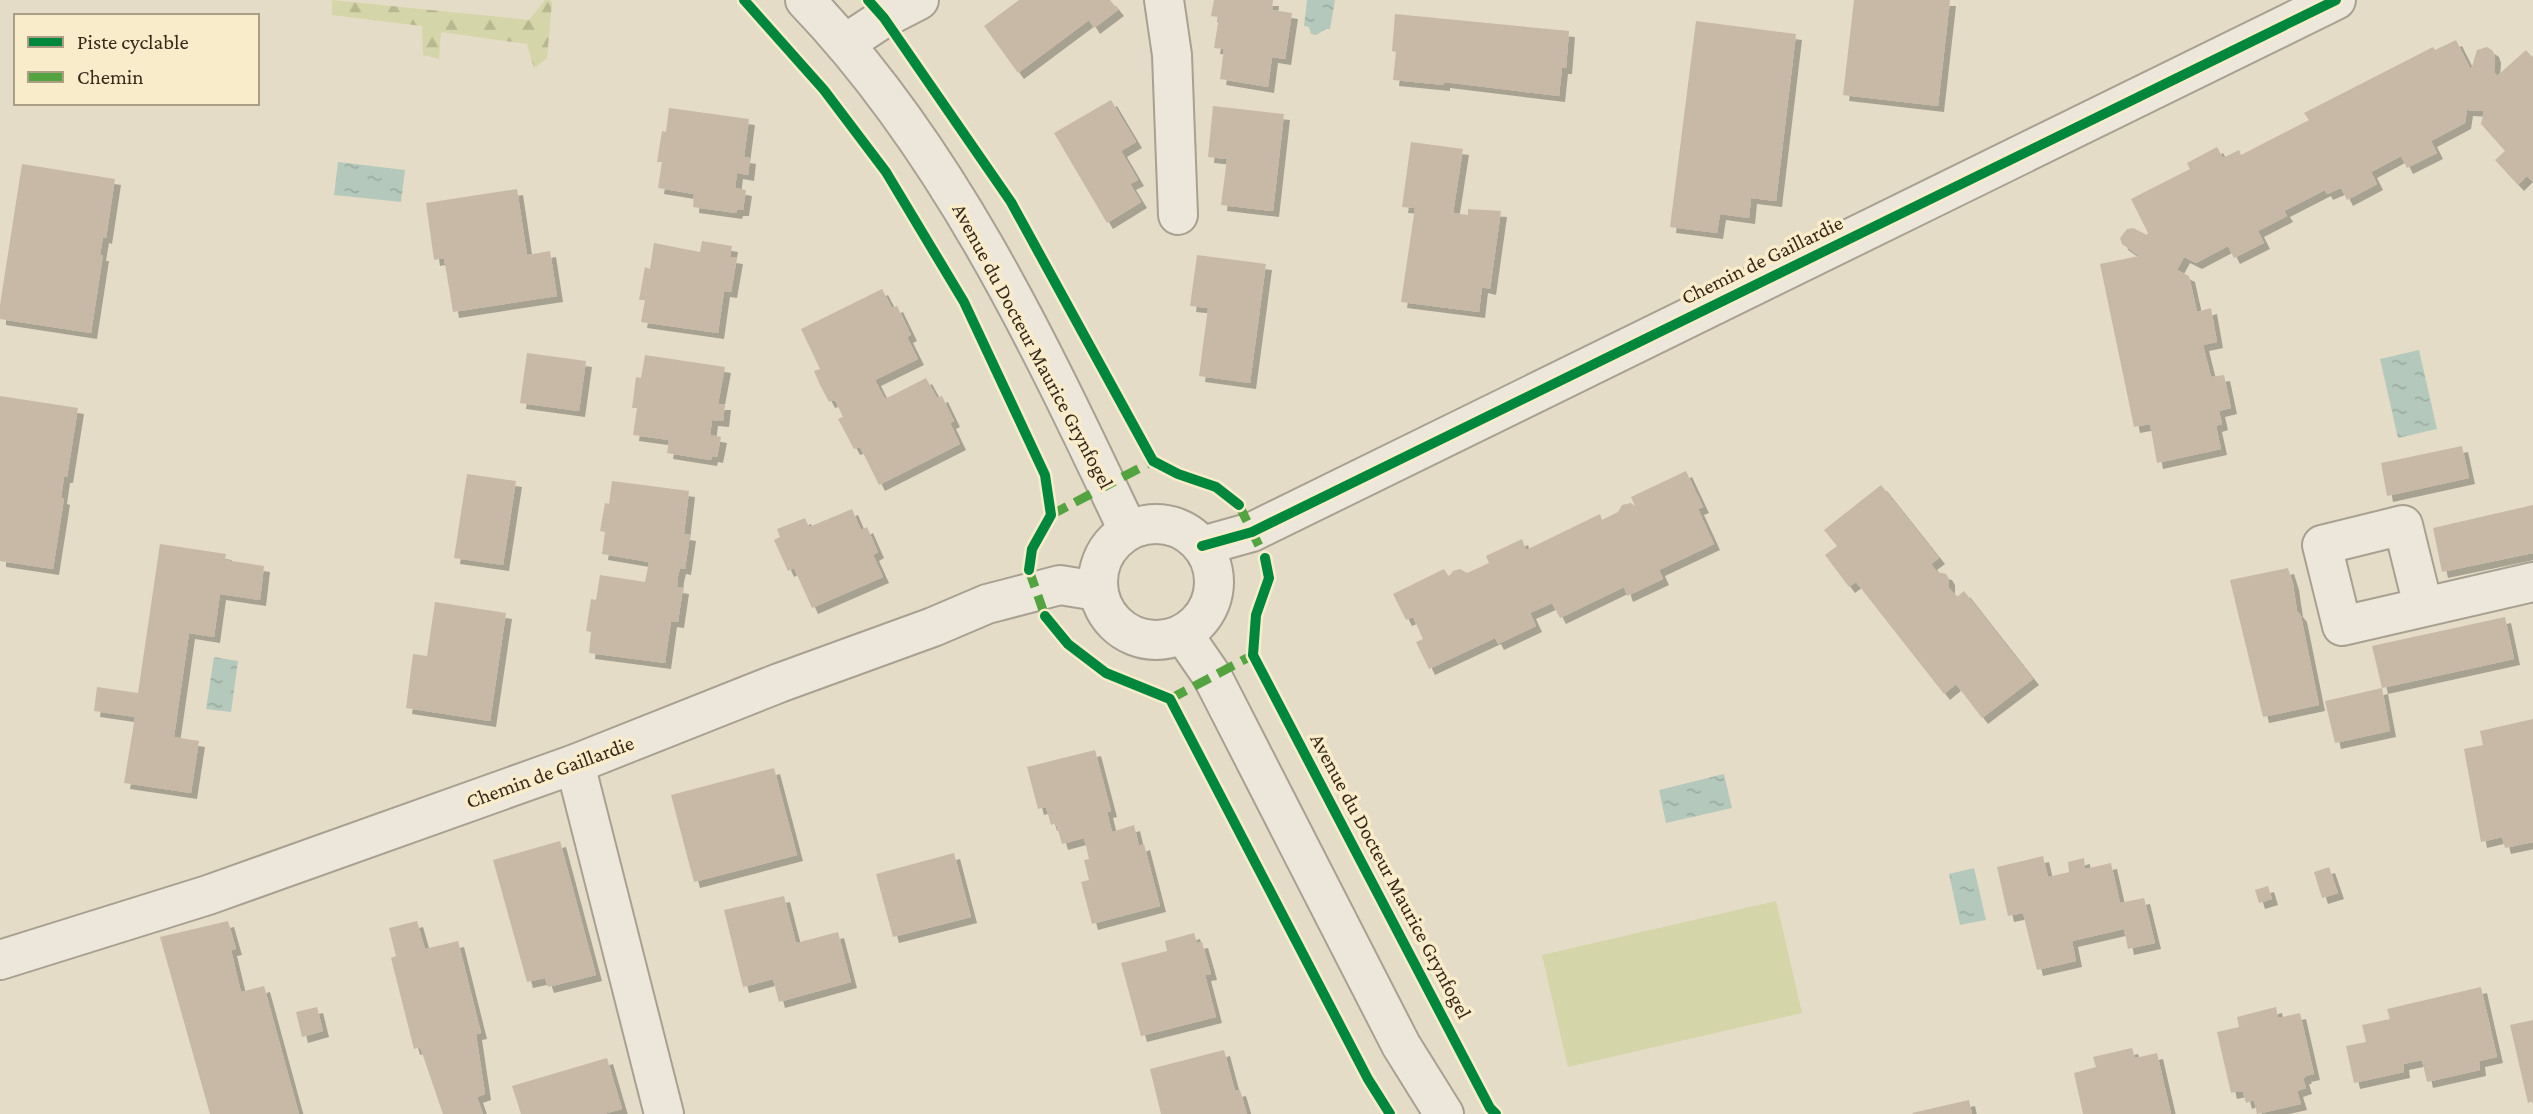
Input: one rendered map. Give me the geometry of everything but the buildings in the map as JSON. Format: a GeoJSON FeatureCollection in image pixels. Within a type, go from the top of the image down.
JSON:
{"type":"FeatureCollection","features":[{"type":"Feature","properties":{"kind":"street","name":"Avenue du Docteur Maurice Grynfogel"},"geometry":{"type":"LineString","coordinates":[[804,0],[846,43],[923,146],[986,248],[1051,372],[1128,530]]}},
{"type":"Feature","properties":{"kind":"street"},"geometry":{"type":"LineString","coordinates":[[846,43],[919,0]]}},
{"type":"Feature","properties":{"kind":"street"},"geometry":{"type":"LineString","coordinates":[[1164,0],[1172,55],[1178,215]]}},
{"type":"Feature","properties":{"kind":"street","name":"Chemin de Gaillardie"},"geometry":{"type":"LineString","coordinates":[[1208,561],[1252,532],[2336,0]]}},
{"type":"Feature","properties":{"kind":"street"},"geometry":{"type":"LineString","coordinates":[[1154,523],[1180,529],[1208,561],[1212,598],[1201,619],[1183,634],[1156,641],[1129,635],[1108,617],[1097,591],[1099,567],[1110,545],[1128,530],[1154,523]]}},
{"type":"Feature","properties":{"kind":"street"},"geometry":{"type":"LineString","coordinates":[[2423,606],[2533,582]]}},
{"type":"Feature","properties":{"kind":"street","name":"Chemin de Gaillardie"},"geometry":{"type":"LineString","coordinates":[[0,960],[208,895],[575,764],[779,683],[933,628],[987,604],[1060,585],[1097,591]]}},
{"type":"Feature","properties":{"kind":"street"},"geometry":{"type":"LineString","coordinates":[[1183,634],[1212,677],[1401,1045],[1444,1114]]}},
{"type":"Feature","properties":{"kind":"street"},"geometry":{"type":"LineString","coordinates":[[575,764],[664,1114]]}},
{"type":"Feature","properties":{"kind":"green space"},"geometry":{"type":"Polygon","coordinates":[[[332,0],[529,20],[545,0],[550,0],[552,3],[547,58],[534,68],[527,44],[441,32],[439,59],[423,55],[422,26],[332,15],[332,0]]]}},
{"type":"Feature","properties":{"kind":"green space"},"geometry":{"type":"Polygon","coordinates":[[[1776,901],[1802,1013],[1568,1067],[1542,955],[1776,901]]]}},
{"type":"Feature","properties":{"kind":"water"},"geometry":{"type":"Polygon","coordinates":[[[1307,0],[1335,0],[1330,29],[1316,35],[1311,34],[1309,27],[1304,26],[1307,0]]]}},
{"type":"Feature","properties":{"kind":"water"},"geometry":{"type":"Polygon","coordinates":[[[338,162],[405,170],[401,202],[334,195],[338,162]]]}},
{"type":"Feature","properties":{"kind":"water"},"geometry":{"type":"Polygon","coordinates":[[[2419,350],[2437,429],[2398,438],[2380,359],[2419,350]]]}},
{"type":"Feature","properties":{"kind":"water"},"geometry":{"type":"Polygon","coordinates":[[[214,657],[238,661],[231,712],[206,709],[214,657]]]}},
{"type":"Feature","properties":{"kind":"water"},"geometry":{"type":"Polygon","coordinates":[[[1724,774],[1732,808],[1666,823],[1659,790],[1724,774]]]}},
{"type":"Feature","properties":{"kind":"water"},"geometry":{"type":"Polygon","coordinates":[[[1974,868],[1986,920],[1960,925],[1949,874],[1974,868]]]}},
{"type":"Feature","properties":{"kind":"marked path"},"geometry":{"type":"LineString","coordinates":[[1051,515],[1153,461]]}},
{"type":"Feature","properties":{"kind":"marked path"},"geometry":{"type":"LineString","coordinates":[[1239,505],[1265,558]]}},
{"type":"Feature","properties":{"kind":"marked path"},"geometry":{"type":"LineString","coordinates":[[1029,570],[1045,616]]}},
{"type":"Feature","properties":{"kind":"marked path"},"geometry":{"type":"LineString","coordinates":[[1170,699],[1253,655]]}},
{"type":"Feature","properties":{"kind":"cycle path"},"geometry":{"type":"LineString","coordinates":[[744,0],[824,90],[886,172],[964,302],[1045,475],[1051,515],[1032,549],[1029,570]]}},
{"type":"Feature","properties":{"kind":"cycle path"},"geometry":{"type":"LineString","coordinates":[[868,0],[884,18],[1011,202],[1153,461],[1178,474],[1216,487],[1239,505]]}},
{"type":"Feature","properties":{"kind":"cycle path"},"geometry":{"type":"LineString","coordinates":[[1202,546],[1252,532],[2336,0]]}},
{"type":"Feature","properties":{"kind":"cycle path"},"geometry":{"type":"LineString","coordinates":[[1265,558],[1269,578],[1256,615],[1253,655],[1490,1108],[1496,1114]]}},
{"type":"Feature","properties":{"kind":"cycle path"},"geometry":{"type":"LineString","coordinates":[[1045,616],[1068,644],[1106,673],[1170,699],[1368,1079],[1390,1114]]}}]}
